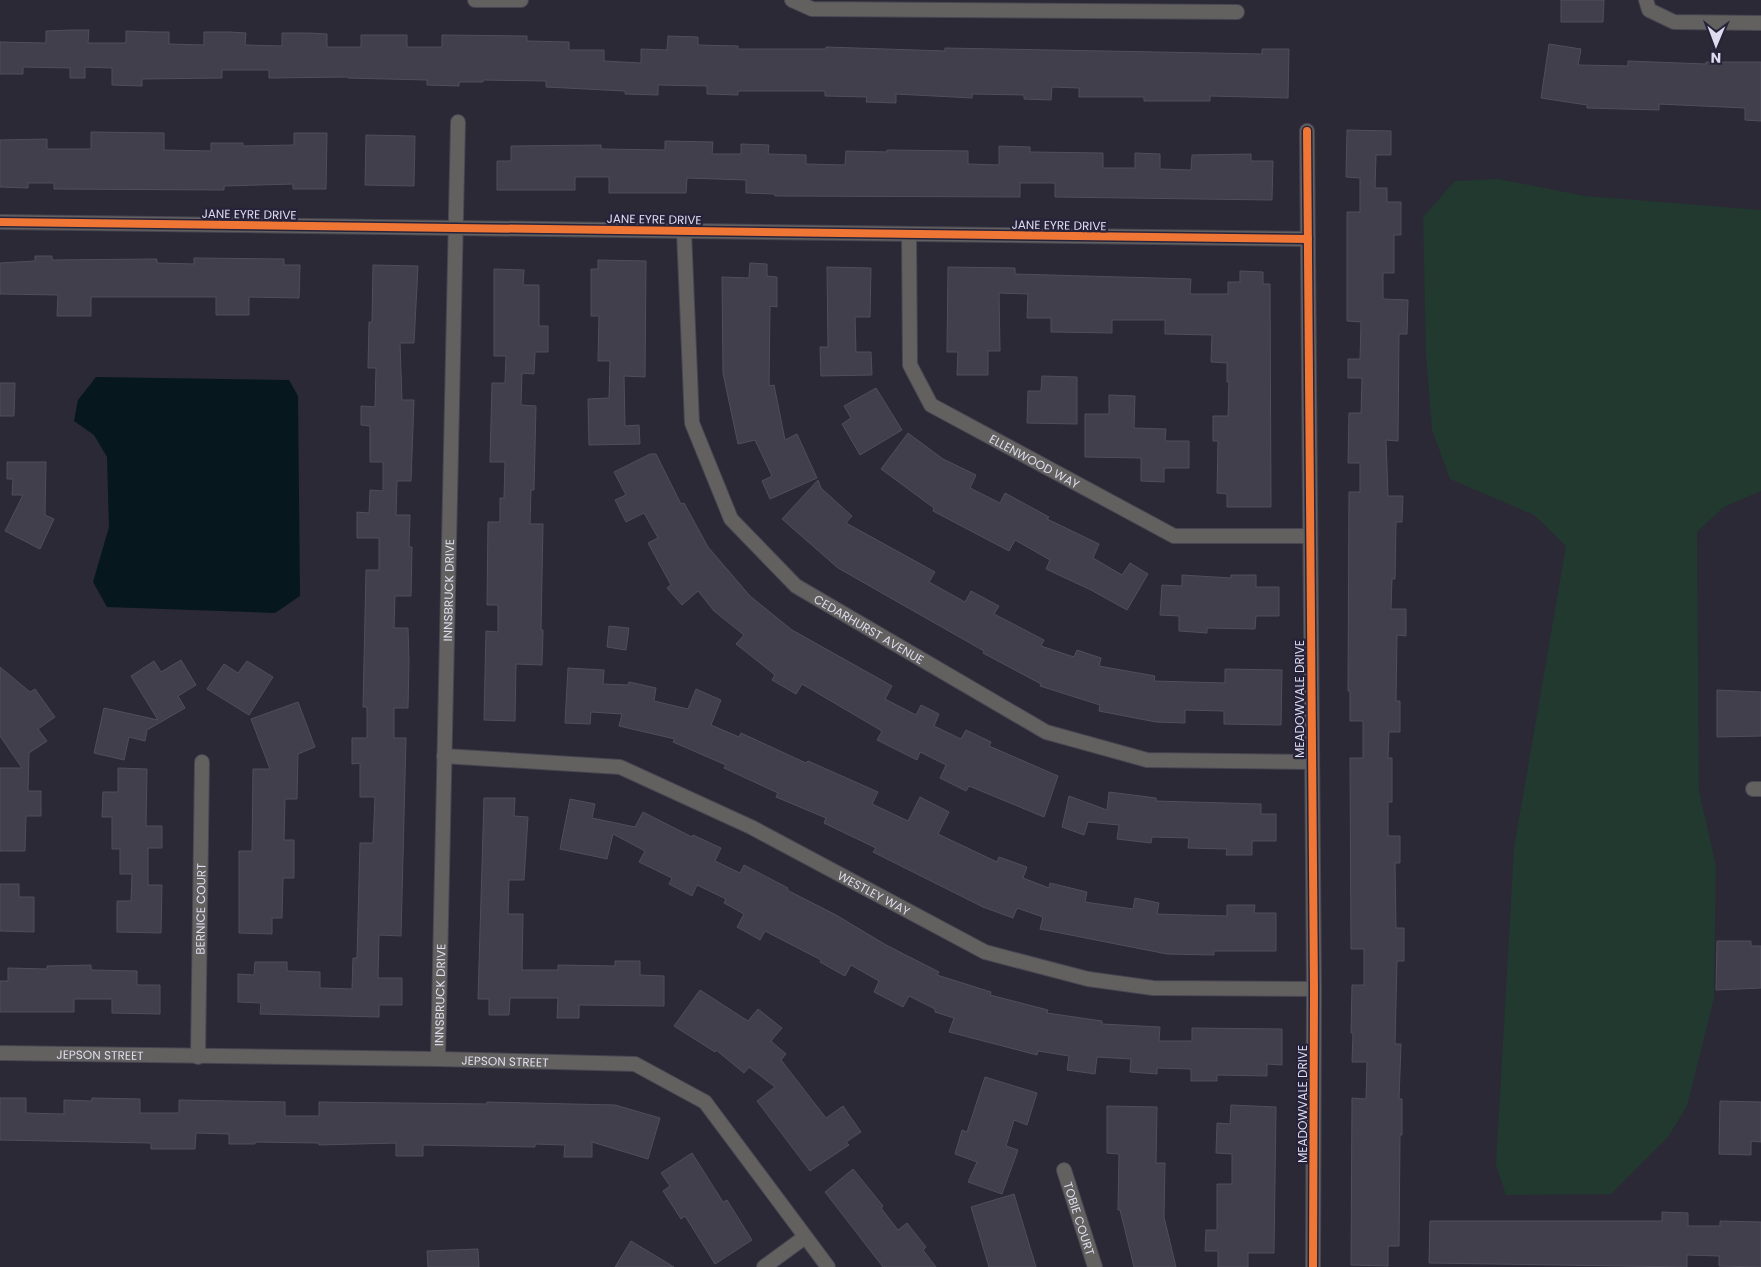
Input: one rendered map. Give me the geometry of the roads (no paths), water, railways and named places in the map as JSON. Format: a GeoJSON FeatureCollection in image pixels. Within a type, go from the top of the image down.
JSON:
{"type":"FeatureCollection","features":[{"type":"Feature","properties":{"kind":"street"},"geometry":{"type":"LineString","coordinates":[[475,0],[521,0]]}},
{"type":"Feature","properties":{"kind":"street"},"geometry":{"type":"LineString","coordinates":[[792,0],[812,9],[949,5],[1237,12]]}},
{"type":"Feature","properties":{"kind":"street"},"geometry":{"type":"LineString","coordinates":[[1646,0],[1649,10],[1674,22],[1761,23]]}},
{"type":"Feature","properties":{"kind":"street","name":"INNSBRUCK DRIVE"},"geometry":{"type":"LineString","coordinates":[[438,1059],[458,122]]}},
{"type":"Feature","properties":{"kind":"street","name":"MEADOWVALE DRIVE"},"geometry":{"type":"LineString","coordinates":[[1307,132],[1314,989],[1313,1267]]}},
{"type":"Feature","properties":{"kind":"street","name":"JANE EYRE DRIVE"},"geometry":{"type":"LineString","coordinates":[[0,222],[1308,239]]}},
{"type":"Feature","properties":{"kind":"street","name":"CEDARHURST AVENUE"},"geometry":{"type":"LineString","coordinates":[[684,231],[692,423],[731,519],[796,586],[1046,732],[1148,760],[1311,762]]}},
{"type":"Feature","properties":{"kind":"street","name":"ELLENWOOD WAY"},"geometry":{"type":"LineString","coordinates":[[909,234],[910,365],[931,405],[1174,536],[1309,536]]}},
{"type":"Feature","properties":{"kind":"street","name":"WESTLEY WAY"},"geometry":{"type":"LineString","coordinates":[[444,756],[620,767],[750,827],[985,952],[1088,979],[1153,988],[1314,989]]}},
{"type":"Feature","properties":{"kind":"street","name":"BERNICE COURT"},"geometry":{"type":"LineString","coordinates":[[198,1057],[202,762]]}},
{"type":"Feature","properties":{"kind":"street","name":"JEPSON STREET"},"geometry":{"type":"LineString","coordinates":[[0,1053],[438,1059],[635,1064],[705,1102],[828,1267]]}},
{"type":"Feature","properties":{"kind":"street","name":"TOBIE COURT"},"geometry":{"type":"LineString","coordinates":[[1064,1170],[1095,1267]]}},
{"type":"Feature","properties":{"kind":"street"},"geometry":{"type":"LineString","coordinates":[[764,1267],[805,1237]]}}]}
